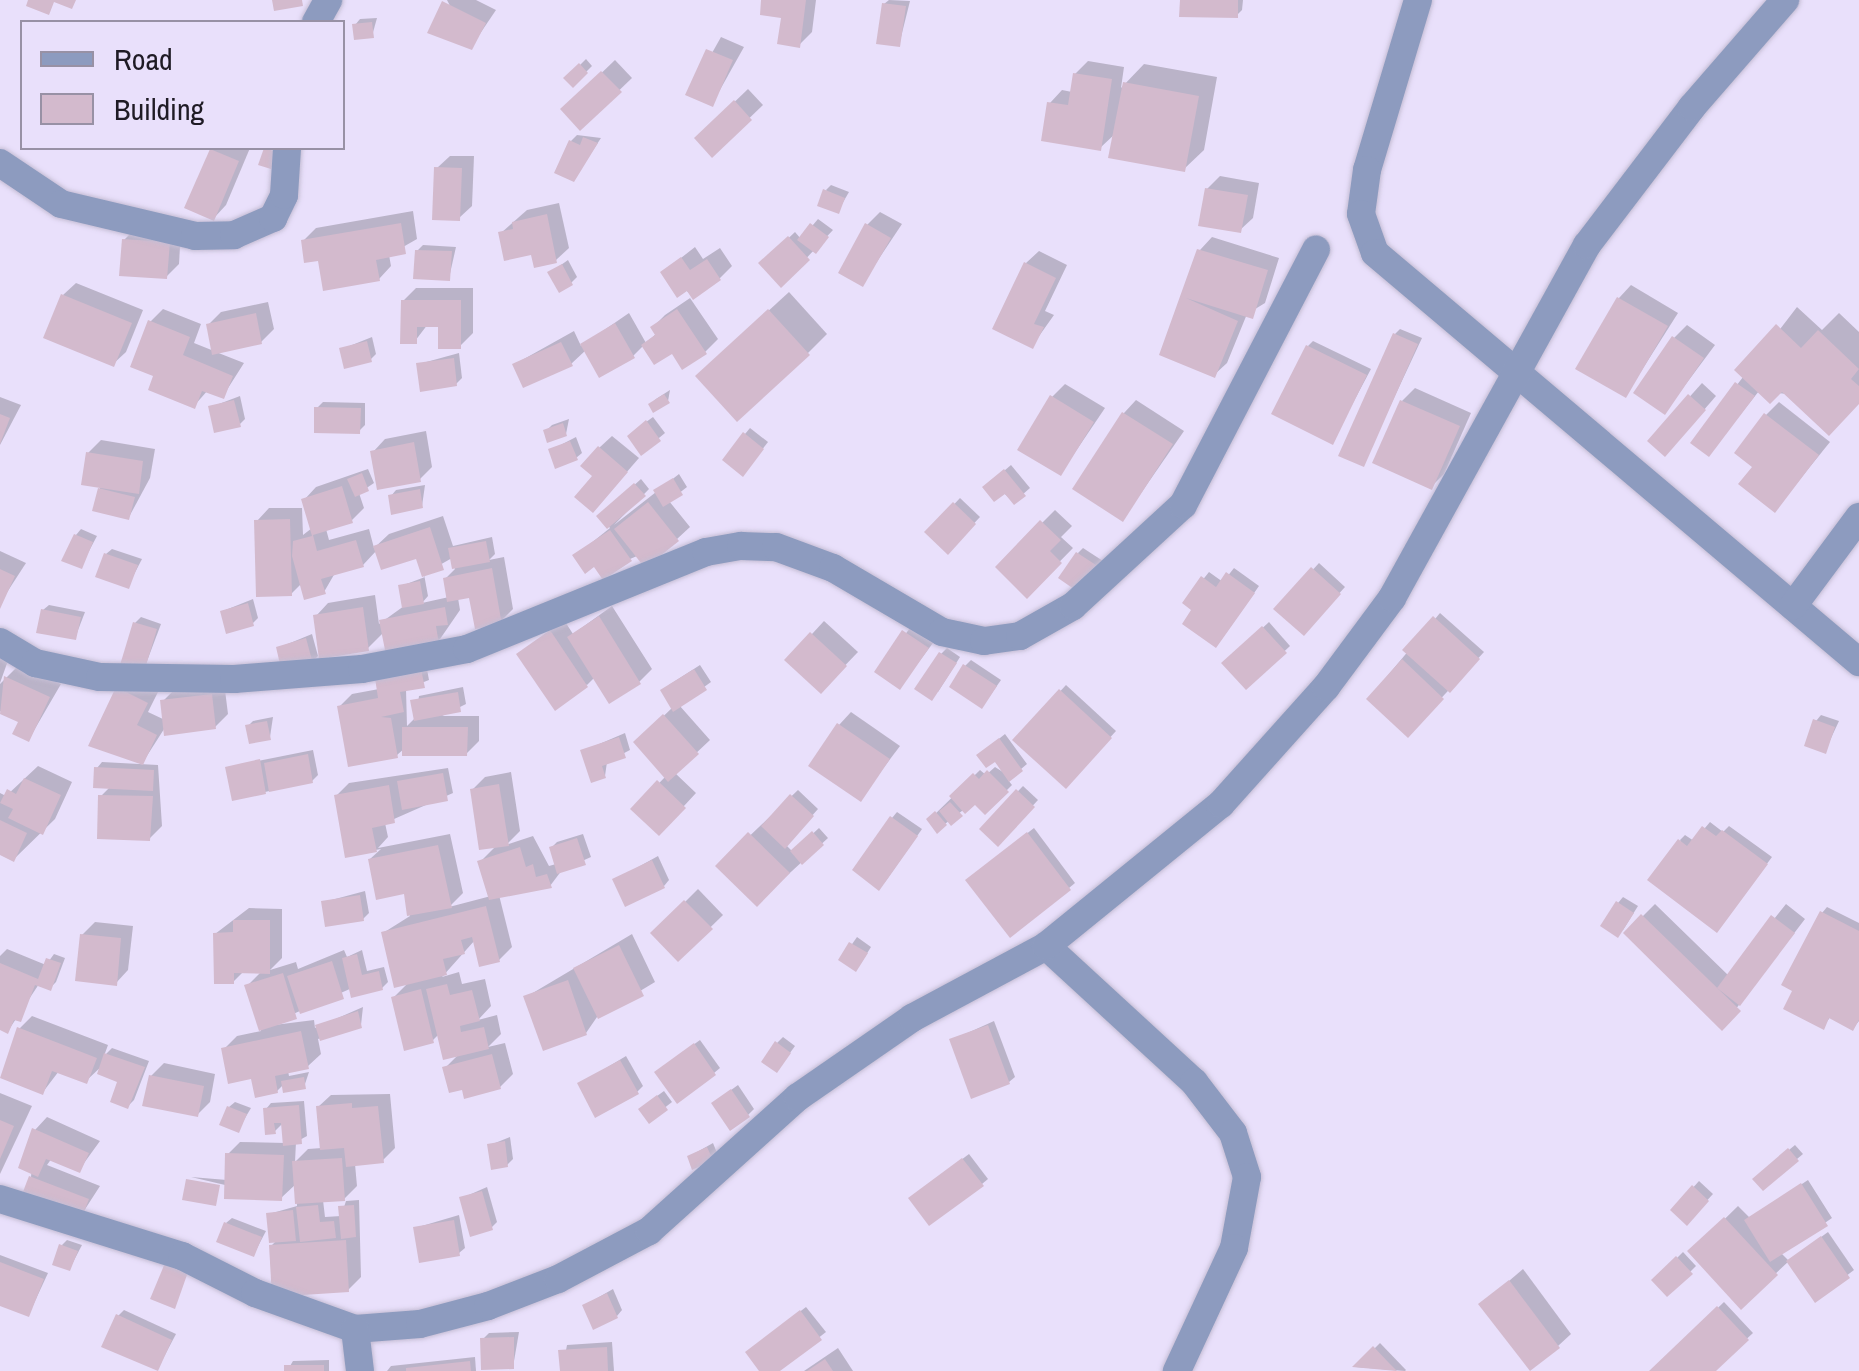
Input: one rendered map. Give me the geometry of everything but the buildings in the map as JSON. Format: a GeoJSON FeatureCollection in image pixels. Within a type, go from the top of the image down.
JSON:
{"type":"FeatureCollection","features":[{"type":"Feature","properties":{"kind":"street"},"geometry":{"type":"LineString","coordinates":[[1418,0],[1367,170],[1361,214],[1384,263],[1859,662]]}},
{"type":"Feature","properties":{"kind":"street"},"geometry":{"type":"LineString","coordinates":[[0,1199],[182,1256],[255,1294],[355,1329],[420,1324],[488,1306],[558,1279],[648,1231],[810,1088],[912,1018],[1046,946],[1221,804],[1326,688],[1444,514],[1514,372],[1597,231],[1784,0]]}},
{"type":"Feature","properties":{"kind":"street"},"geometry":{"type":"LineString","coordinates":[[0,163],[61,204],[196,236],[234,235],[274,218],[284,196],[287,150]]}},
{"type":"Feature","properties":{"kind":"street"},"geometry":{"type":"LineString","coordinates":[[0,642],[35,663],[100,677],[234,680],[362,669],[467,649],[706,552],[741,546],[776,547],[833,568],[942,632],[984,640],[1020,636],[1073,606],[1184,504],[1316,250]]}},
{"type":"Feature","properties":{"kind":"street"},"geometry":{"type":"LineString","coordinates":[[1793,606],[1859,518]]}},
{"type":"Feature","properties":{"kind":"street"},"geometry":{"type":"LineString","coordinates":[[1046,946],[1194,1082],[1233,1133],[1247,1177],[1234,1248],[1177,1371]]}},
{"type":"Feature","properties":{"kind":"street"},"geometry":{"type":"LineString","coordinates":[[355,1329],[360,1371]]}}]}
